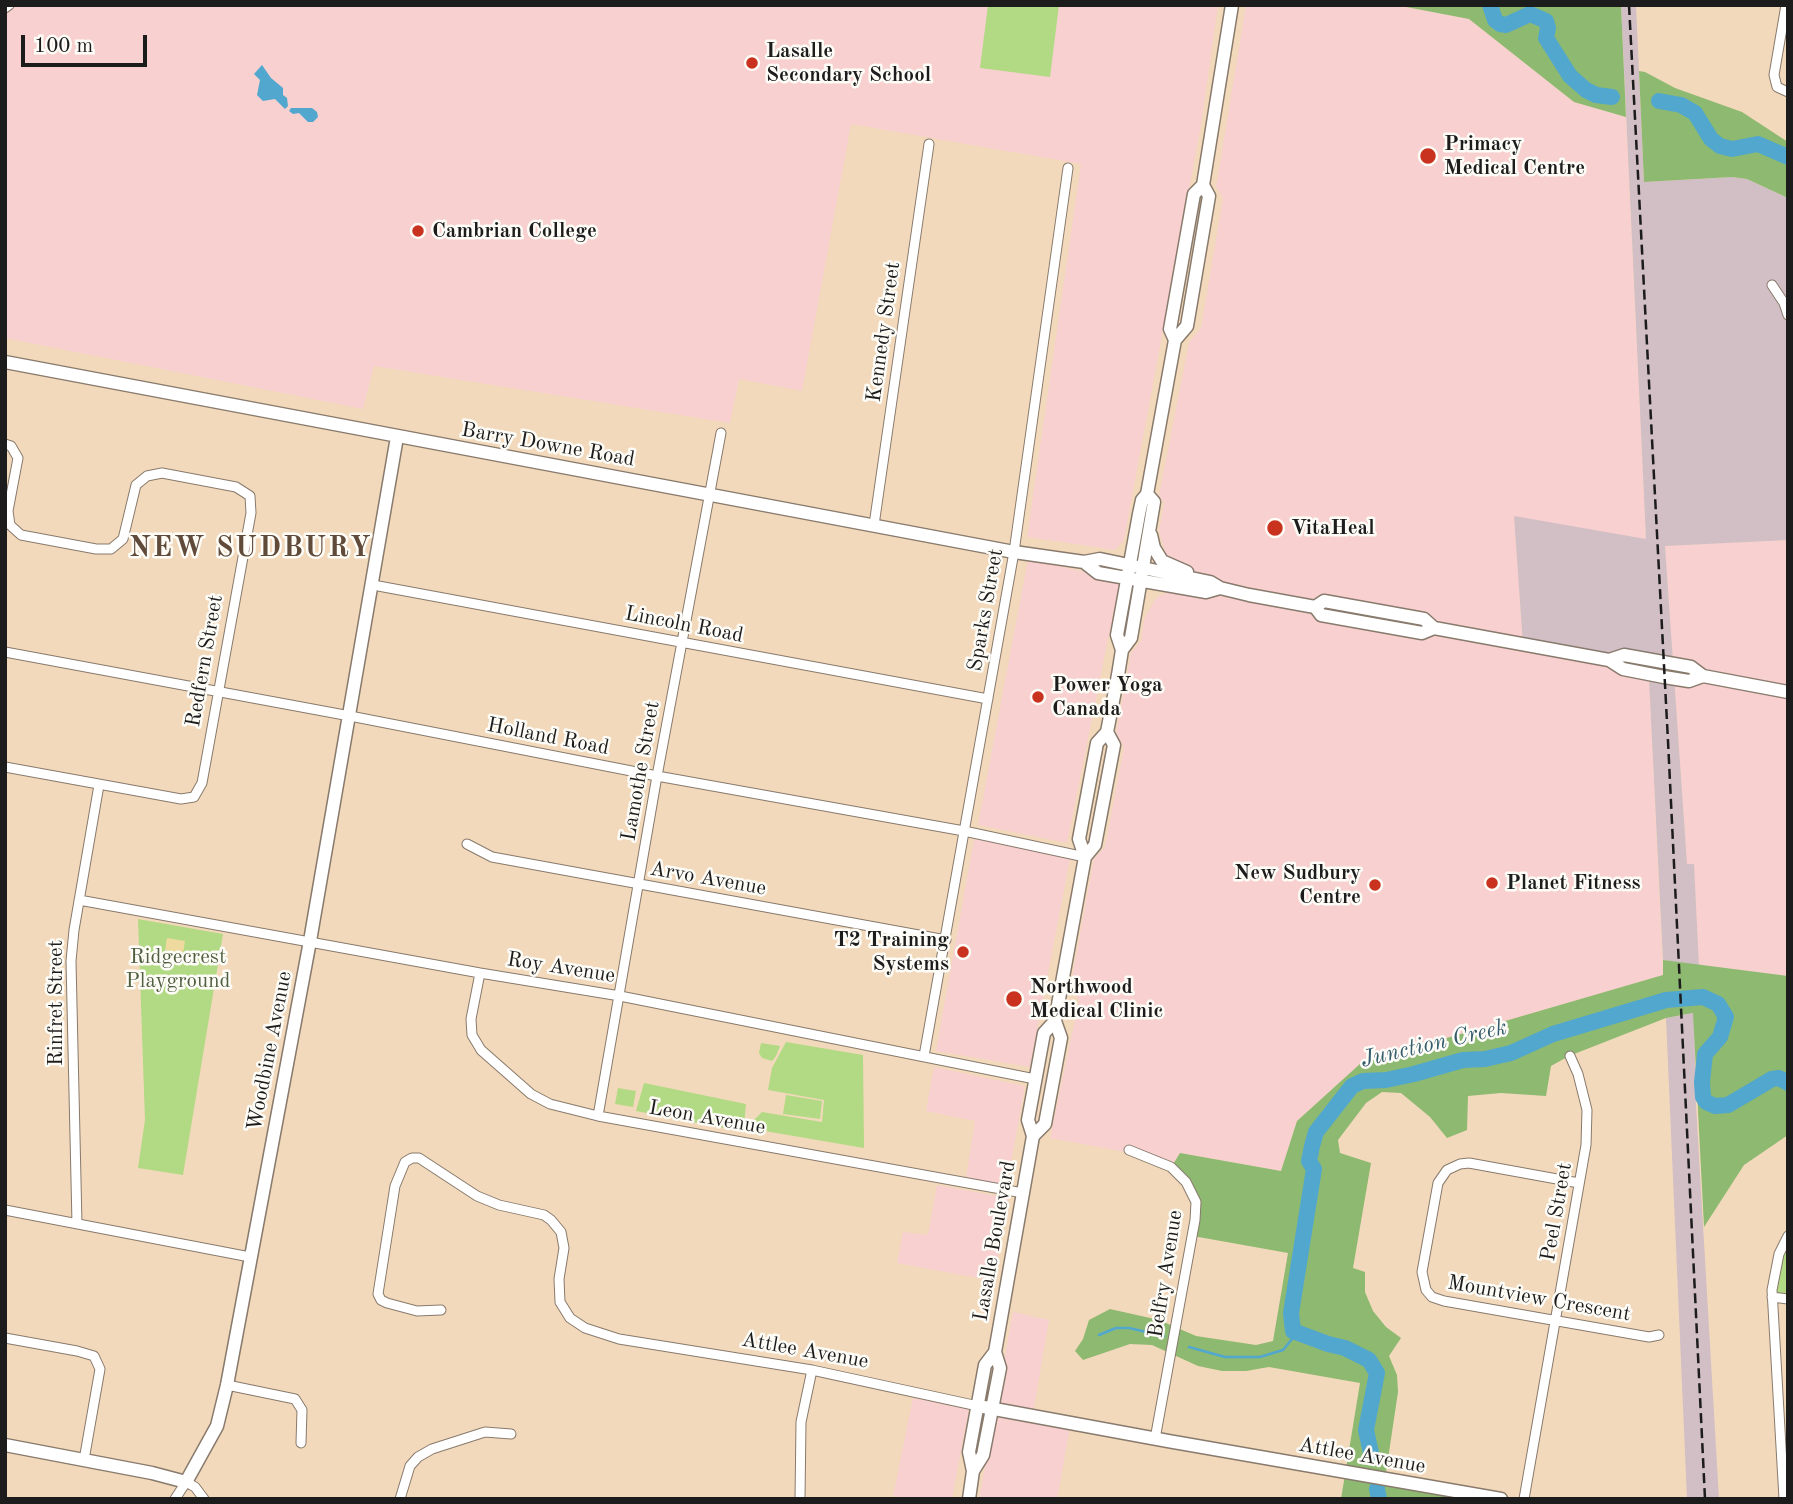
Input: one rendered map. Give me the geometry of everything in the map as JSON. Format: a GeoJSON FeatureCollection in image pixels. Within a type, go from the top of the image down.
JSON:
{"type":"FeatureCollection","features":[{"type":"Feature","properties":{"kind":"main road","name":"Lasalle Boulevard"},"geometry":{"type":"LineString","coordinates":[[1122,650],[1117,635],[1142,500],[1147,494],[1175,340],[1170,329],[1194,194],[1203,185],[1232,5]]}},
{"type":"Feature","properties":{"kind":"main road","name":"Barry Downe Road"},"geometry":{"type":"LineString","coordinates":[[5,362],[1014,552],[1084,562],[1098,573],[1128,572],[1202,580],[1220,588],[1315,607],[1321,615],[1422,633],[1434,628],[1609,660],[1623,669],[1664,677],[1689,681],[1703,676],[1788,692]]}},
{"type":"Feature","properties":{"kind":"main road","name":"Woodbine Avenue"},"geometry":{"type":"LineString","coordinates":[[186,1482],[217,1426],[227,1385],[310,941],[397,437]]}},
{"type":"Feature","properties":{"kind":"main road","name":"Lasalle Boulevard"},"geometry":{"type":"LineString","coordinates":[[1033,1136],[1045,1124],[1061,1038],[1055,1021],[1085,857],[1095,845],[1114,745],[1107,732],[1122,650],[1131,638],[1150,529],[1154,502],[1147,494]]}},
{"type":"Feature","properties":{"kind":"main road"},"geometry":{"type":"LineString","coordinates":[[1150,529],[1154,548],[1162,561],[1202,580]]}},
{"type":"Feature","properties":{"kind":"main road","name":"Barry Downe Road"},"geometry":{"type":"LineString","coordinates":[[1142,575],[1165,585],[1206,592],[1220,588]]}},
{"type":"Feature","properties":{"kind":"main road"},"geometry":{"type":"LineString","coordinates":[[1135,616],[1145,598],[1165,585]]}},
{"type":"Feature","properties":{"kind":"main road","name":"Lasalle Boulevard"},"geometry":{"type":"LineString","coordinates":[[969,1499],[974,1471],[983,1455],[1000,1368],[995,1352],[1033,1136],[1028,1120],[1035,1079],[1044,1033],[1055,1021]]}},
{"type":"Feature","properties":{"kind":"main road","name":"Lasalle Boulevard"},"geometry":{"type":"LineString","coordinates":[[974,1471],[969,1452],[985,1365],[995,1352]]}},
{"type":"Feature","properties":{"kind":"main road","name":"Attlee Avenue"},"geometry":{"type":"LineString","coordinates":[[978,1406],[1501,1499]]}},
{"type":"Feature","properties":{"kind":"main road"},"geometry":{"type":"LineString","coordinates":[[5,1445],[186,1482]]}},
{"type":"Feature","properties":{"kind":"street"},"geometry":{"type":"LineString","coordinates":[[1786,5],[1774,81],[1777,87],[1788,92]]}},
{"type":"Feature","properties":{"kind":"street","name":"Kennedy Street"},"geometry":{"type":"LineString","coordinates":[[874,525],[929,144]]}},
{"type":"Feature","properties":{"kind":"street","name":"Sparks Street"},"geometry":{"type":"LineString","coordinates":[[924,1056],[1014,552],[1068,168]]}},
{"type":"Feature","properties":{"kind":"street"},"geometry":{"type":"LineString","coordinates":[[1772,285],[1784,303],[1788,315]]}},
{"type":"Feature","properties":{"kind":"street","name":"Lamothe Street"},"geometry":{"type":"LineString","coordinates":[[598,1116],[657,776],[721,433]]}},
{"type":"Feature","properties":{"kind":"street","name":"Redfern Street"},"geometry":{"type":"LineString","coordinates":[[5,444],[11,446],[18,458],[8,511],[10,525],[20,535],[96,549],[111,549],[123,539],[136,485],[147,475],[162,473],[236,488],[250,496],[251,513],[202,783],[194,797],[181,799],[99,785]]}},
{"type":"Feature","properties":{"kind":"street","name":"Lincoln Road"},"geometry":{"type":"LineString","coordinates":[[373,586],[988,699]]}},
{"type":"Feature","properties":{"kind":"street","name":"Holland Road"},"geometry":{"type":"LineString","coordinates":[[5,652],[657,776],[964,831],[1085,857]]}},
{"type":"Feature","properties":{"kind":"street"},"geometry":{"type":"LineString","coordinates":[[5,767],[99,785]]}},
{"type":"Feature","properties":{"kind":"street","name":"Rinfret Street"},"geometry":{"type":"LineString","coordinates":[[77,1224],[71,961],[99,785]]}},
{"type":"Feature","properties":{"kind":"street","name":"Arvo Avenue"},"geometry":{"type":"LineString","coordinates":[[467,844],[492,857],[946,940]]}},
{"type":"Feature","properties":{"kind":"street","name":"Roy Avenue"},"geometry":{"type":"LineString","coordinates":[[79,900],[620,996],[1035,1079]]}},
{"type":"Feature","properties":{"kind":"street","name":"Leon Avenue"},"geometry":{"type":"LineString","coordinates":[[480,973],[471,1019],[472,1035],[481,1050],[531,1094],[550,1104],[598,1116],[1023,1194]]}},
{"type":"Feature","properties":{"kind":"street","name":"Peel Street"},"geometry":{"type":"LineString","coordinates":[[1524,1499],[1586,1146],[1587,1110],[1578,1074],[1570,1056]]}},
{"type":"Feature","properties":{"kind":"street","name":"Belfry Avenue"},"geometry":{"type":"LineString","coordinates":[[1129,1150],[1171,1167],[1186,1182],[1196,1202],[1155,1439]]}},
{"type":"Feature","properties":{"kind":"street","name":"Attlee Avenue"},"geometry":{"type":"LineString","coordinates":[[441,1310],[417,1311],[382,1300],[377,1294],[395,1186],[405,1162],[412,1158],[419,1158],[477,1196],[499,1205],[544,1215],[551,1220],[561,1232],[564,1248],[559,1279],[560,1302],[570,1318],[585,1328],[619,1339],[812,1370],[978,1406]]}},
{"type":"Feature","properties":{"kind":"street","name":"Mountview Crescent"},"geometry":{"type":"LineString","coordinates":[[1579,1183],[1469,1163],[1453,1166],[1441,1175],[1438,1183],[1422,1282],[1432,1297],[1444,1301],[1649,1337],[1658,1335]]}},
{"type":"Feature","properties":{"kind":"street"},"geometry":{"type":"LineString","coordinates":[[5,1210],[250,1257]]}},
{"type":"Feature","properties":{"kind":"street"},"geometry":{"type":"LineString","coordinates":[[1784,1499],[1784,1422],[1772,1297],[1775,1267],[1788,1236]]}},
{"type":"Feature","properties":{"kind":"street"},"geometry":{"type":"LineString","coordinates":[[1772,1297],[1788,1299]]}},
{"type":"Feature","properties":{"kind":"street"},"geometry":{"type":"LineString","coordinates":[[5,1338],[94,1356],[100,1369],[84,1460]]}},
{"type":"Feature","properties":{"kind":"street"},"geometry":{"type":"LineString","coordinates":[[800,1499],[801,1422],[812,1370]]}},
{"type":"Feature","properties":{"kind":"street"},"geometry":{"type":"LineString","coordinates":[[227,1385],[295,1399],[302,1410],[301,1443]]}},
{"type":"Feature","properties":{"kind":"street"},"geometry":{"type":"LineString","coordinates":[[400,1499],[410,1466],[418,1457],[432,1449],[485,1432],[511,1434]]}},
{"type":"Feature","properties":{"kind":"street"},"geometry":{"type":"LineString","coordinates":[[175,1499],[186,1482],[195,1487],[204,1499]]}},
{"type":"Feature","properties":{"kind":"shaded area","name":"Cambrian College"},"geometry":{"type":"Polygon","coordinates":[[[5,5],[1218,5],[1201,125],[1124,540],[1115,550],[1027,537],[1081,164],[851,124],[802,391],[739,379],[730,423],[374,366],[363,409],[5,338],[5,5]]]}},
{"type":"Feature","properties":{"kind":"shaded area"},"geometry":{"type":"Polygon","coordinates":[[[1246,5],[1400,6],[1469,19],[1574,102],[1626,117],[1646,540],[1514,517],[1523,645],[1649,675],[1663,975],[1361,1063],[1297,1121],[1281,1171],[1180,1153],[1172,1166],[1141,1155],[1050,1138],[1079,1000],[1070,989],[1094,858],[1105,847],[1124,747],[1116,734],[1131,653],[1141,641],[1144,619],[1154,601],[1159,596],[1179,588],[1177,566],[1167,559],[1159,531],[1164,503],[1159,496],[1189,342],[1201,328],[1223,198],[1216,187],[1246,5]]]}},
{"type":"Feature","properties":{"kind":"shaded area"},"geometry":{"type":"Polygon","coordinates":[[[1621,5],[1636,5],[1644,182],[1732,177],[1747,179],[1788,198],[1788,540],[1665,546],[1687,864],[1694,864],[1699,966],[1663,960],[1648,659],[1609,660],[1523,645],[1514,516],[1646,539],[1621,5]]]}},
{"type":"Feature","properties":{"kind":"shaded area"},"geometry":{"type":"Polygon","coordinates":[[[1788,540],[1788,976],[1699,966],[1694,864],[1687,864],[1665,546],[1788,540]]]}},
{"type":"Feature","properties":{"kind":"shaded area"},"geometry":{"type":"Polygon","coordinates":[[[1028,559],[1120,580],[1067,843],[978,825],[1028,559]]]}},
{"type":"Feature","properties":{"kind":"shaded area"},"geometry":{"type":"Polygon","coordinates":[[[974,839],[1065,855],[1070,859],[1030,1067],[936,1051],[974,839]]]}},
{"type":"Feature","properties":{"kind":"shaded area"},"geometry":{"type":"Polygon","coordinates":[[[1694,1013],[1696,1105],[1719,1499],[1687,1499],[1666,1018],[1694,1013]]]}},
{"type":"Feature","properties":{"kind":"shaded area"},"geometry":{"type":"Polygon","coordinates":[[[934,1067],[1025,1086],[1007,1185],[966,1178],[975,1121],[926,1111],[934,1067]]]}},
{"type":"Feature","properties":{"kind":"shaded area"},"geometry":{"type":"Polygon","coordinates":[[[937,1185],[1008,1198],[994,1281],[897,1263],[903,1232],[928,1235],[937,1185]]]}},
{"type":"Feature","properties":{"kind":"shaded area"},"geometry":{"type":"Polygon","coordinates":[[[1013,1312],[1049,1320],[1032,1420],[1070,1428],[1057,1499],[979,1499],[1013,1312]]]}},
{"type":"Feature","properties":{"kind":"shaded area"},"geometry":{"type":"Polygon","coordinates":[[[913,1398],[969,1409],[952,1499],[909,1499],[893,1496],[913,1398]]]}},
{"type":"Feature","properties":{"kind":"green space"},"geometry":{"type":"Polygon","coordinates":[[[988,5],[1059,5],[1050,77],[980,68],[988,5]]]}},
{"type":"Feature","properties":{"kind":"green space"},"geometry":{"type":"Polygon","coordinates":[[[1384,5],[1621,5],[1626,117],[1574,102],[1469,19],[1384,5]]]}},
{"type":"Feature","properties":{"kind":"green space"},"geometry":{"type":"Polygon","coordinates":[[[1639,71],[1675,88],[1742,112],[1788,142],[1788,198],[1747,179],[1732,177],[1644,182],[1639,71]]]}},
{"type":"Feature","properties":{"kind":"green space","name":"Ridgecrest Playground"},"geometry":{"type":"Polygon","coordinates":[[[138,919],[223,934],[183,1175],[138,1168],[145,1120],[138,919]]]}},
{"type":"Feature","properties":{"kind":"green space"},"geometry":{"type":"Polygon","coordinates":[[[1663,960],[1788,976],[1788,1135],[1744,1165],[1704,1227],[1693,1013],[1666,1018],[1569,1056],[1551,1066],[1546,1096],[1501,1093],[1468,1096],[1467,1130],[1447,1138],[1430,1117],[1401,1093],[1382,1092],[1366,1103],[1338,1140],[1340,1153],[1371,1163],[1353,1268],[1365,1272],[1365,1292],[1373,1311],[1386,1327],[1401,1338],[1389,1356],[1397,1375],[1398,1392],[1385,1479],[1455,1492],[1454,1499],[1341,1499],[1360,1383],[1269,1367],[1222,1371],[1198,1366],[1152,1345],[1130,1344],[1083,1360],[1075,1351],[1083,1339],[1089,1320],[1110,1309],[1159,1320],[1196,1336],[1256,1345],[1273,1341],[1288,1253],[1193,1236],[1197,1202],[1172,1166],[1180,1153],[1281,1171],[1297,1121],[1361,1063],[1663,975],[1663,960]]]}},
{"type":"Feature","properties":{"kind":"green space"},"geometry":{"type":"Polygon","coordinates":[[[786,1042],[863,1055],[864,1148],[753,1129],[754,1120],[762,1112],[822,1122],[824,1100],[768,1090],[772,1068],[786,1042]]]}},
{"type":"Feature","properties":{"kind":"green space"},"geometry":{"type":"Polygon","coordinates":[[[761,1043],[780,1046],[772,1061],[762,1058],[759,1053],[761,1043]]]}},
{"type":"Feature","properties":{"kind":"green space"},"geometry":{"type":"Polygon","coordinates":[[[644,1083],[746,1104],[744,1125],[739,1131],[636,1111],[644,1083]]]}},
{"type":"Feature","properties":{"kind":"green space"},"geometry":{"type":"Polygon","coordinates":[[[618,1088],[636,1091],[633,1107],[615,1104],[618,1088]]]}},
{"type":"Feature","properties":{"kind":"green space"},"geometry":{"type":"Polygon","coordinates":[[[786,1095],[822,1101],[820,1119],[783,1114],[786,1095]]]}},
{"type":"Feature","properties":{"kind":"green space"},"geometry":{"type":"Polygon","coordinates":[[[1788,1238],[1788,1298],[1773,1296],[1773,1290],[1788,1238]]]}},
{"type":"Feature","properties":{"kind":"sand"},"geometry":{"type":"Polygon","coordinates":[[[167,938],[185,941],[183,953],[165,950],[167,938]]]}},
{"type":"Feature","properties":{"kind":"water"},"geometry":{"type":"Polygon","coordinates":[[[262,65],[271,78],[283,88],[288,106],[285,109],[275,99],[263,101],[257,95],[260,80],[254,74],[262,65]]]}},
{"type":"Feature","properties":{"kind":"water"},"geometry":{"type":"Polygon","coordinates":[[[291,108],[312,108],[318,117],[313,122],[308,122],[299,113],[293,114],[289,111],[291,108]]]}},
{"type":"Feature","properties":{"kind":"waterway","name":"Junction Creek"},"geometry":{"type":"LineString","coordinates":[[1490,5],[1495,20],[1500,24],[1506,25],[1530,14],[1546,21],[1546,38],[1570,76],[1586,90],[1596,95],[1612,97]]}},
{"type":"Feature","properties":{"kind":"waterway","name":"Junction Creek"},"geometry":{"type":"LineString","coordinates":[[1659,101],[1681,105],[1695,113],[1711,139],[1720,146],[1732,149],[1758,144],[1788,157]]}},
{"type":"Feature","properties":{"kind":"waterway","name":"Junction Creek"},"geometry":{"type":"LineString","coordinates":[[1371,1453],[1366,1430],[1377,1373],[1369,1360],[1345,1348],[1293,1331],[1291,1313],[1314,1169],[1309,1161],[1312,1146],[1316,1132],[1352,1086],[1363,1081],[1386,1080],[1414,1074],[1463,1060],[1485,1059],[1511,1053],[1553,1034],[1666,1000],[1703,997],[1718,1004],[1726,1017],[1720,1037],[1705,1054],[1702,1082],[1706,1102],[1715,1106],[1728,1105],[1772,1079],[1779,1078],[1788,1083]]}},
{"type":"Feature","properties":{"kind":"waterway"},"geometry":{"type":"LineString","coordinates":[[1099,1335],[1116,1328],[1129,1328],[1164,1336]]}},
{"type":"Feature","properties":{"kind":"waterway"},"geometry":{"type":"LineString","coordinates":[[1189,1347],[1225,1357],[1260,1357],[1283,1350],[1297,1333]]}},
{"type":"Feature","properties":{"kind":"waterway","name":"Junction Creek"},"geometry":{"type":"LineString","coordinates":[[1377,1489],[1379,1499]]}},
{"type":"Feature","properties":{"kind":"railway"},"geometry":{"type":"LineString","coordinates":[[1629,5],[1705,1499]]}},
{"type":"Feature","properties":{"kind":"place","name":"Lasalle Secondary School"},"geometry":{"type":"Point","coordinates":[752,63]}},
{"type":"Feature","properties":{"kind":"place","name":"Primacy Medical Centre"},"geometry":{"type":"Point","coordinates":[1428,156]}},
{"type":"Feature","properties":{"kind":"place","name":"Cambrian College"},"geometry":{"type":"Point","coordinates":[418,231]}},
{"type":"Feature","properties":{"kind":"place","name":"VitaHeal"},"geometry":{"type":"Point","coordinates":[1275,528]}},
{"type":"Feature","properties":{"kind":"place","name":"Power Yoga Canada"},"geometry":{"type":"Point","coordinates":[1038,697]}},
{"type":"Feature","properties":{"kind":"place","name":"Planet Fitness"},"geometry":{"type":"Point","coordinates":[1492,883]}},
{"type":"Feature","properties":{"kind":"place","name":"New Sudbury Centre"},"geometry":{"type":"Point","coordinates":[1375,885]}},
{"type":"Feature","properties":{"kind":"place","name":"T2 Training Systems"},"geometry":{"type":"Point","coordinates":[963,952]}},
{"type":"Feature","properties":{"kind":"place","name":"Northwood Medical Clinic"},"geometry":{"type":"Point","coordinates":[1014,999]}},
{"type":"Feature","properties":{"kind":"district","name":"NEW SUDBURY"},"geometry":{"type":"Point","coordinates":[251,549]}}]}
